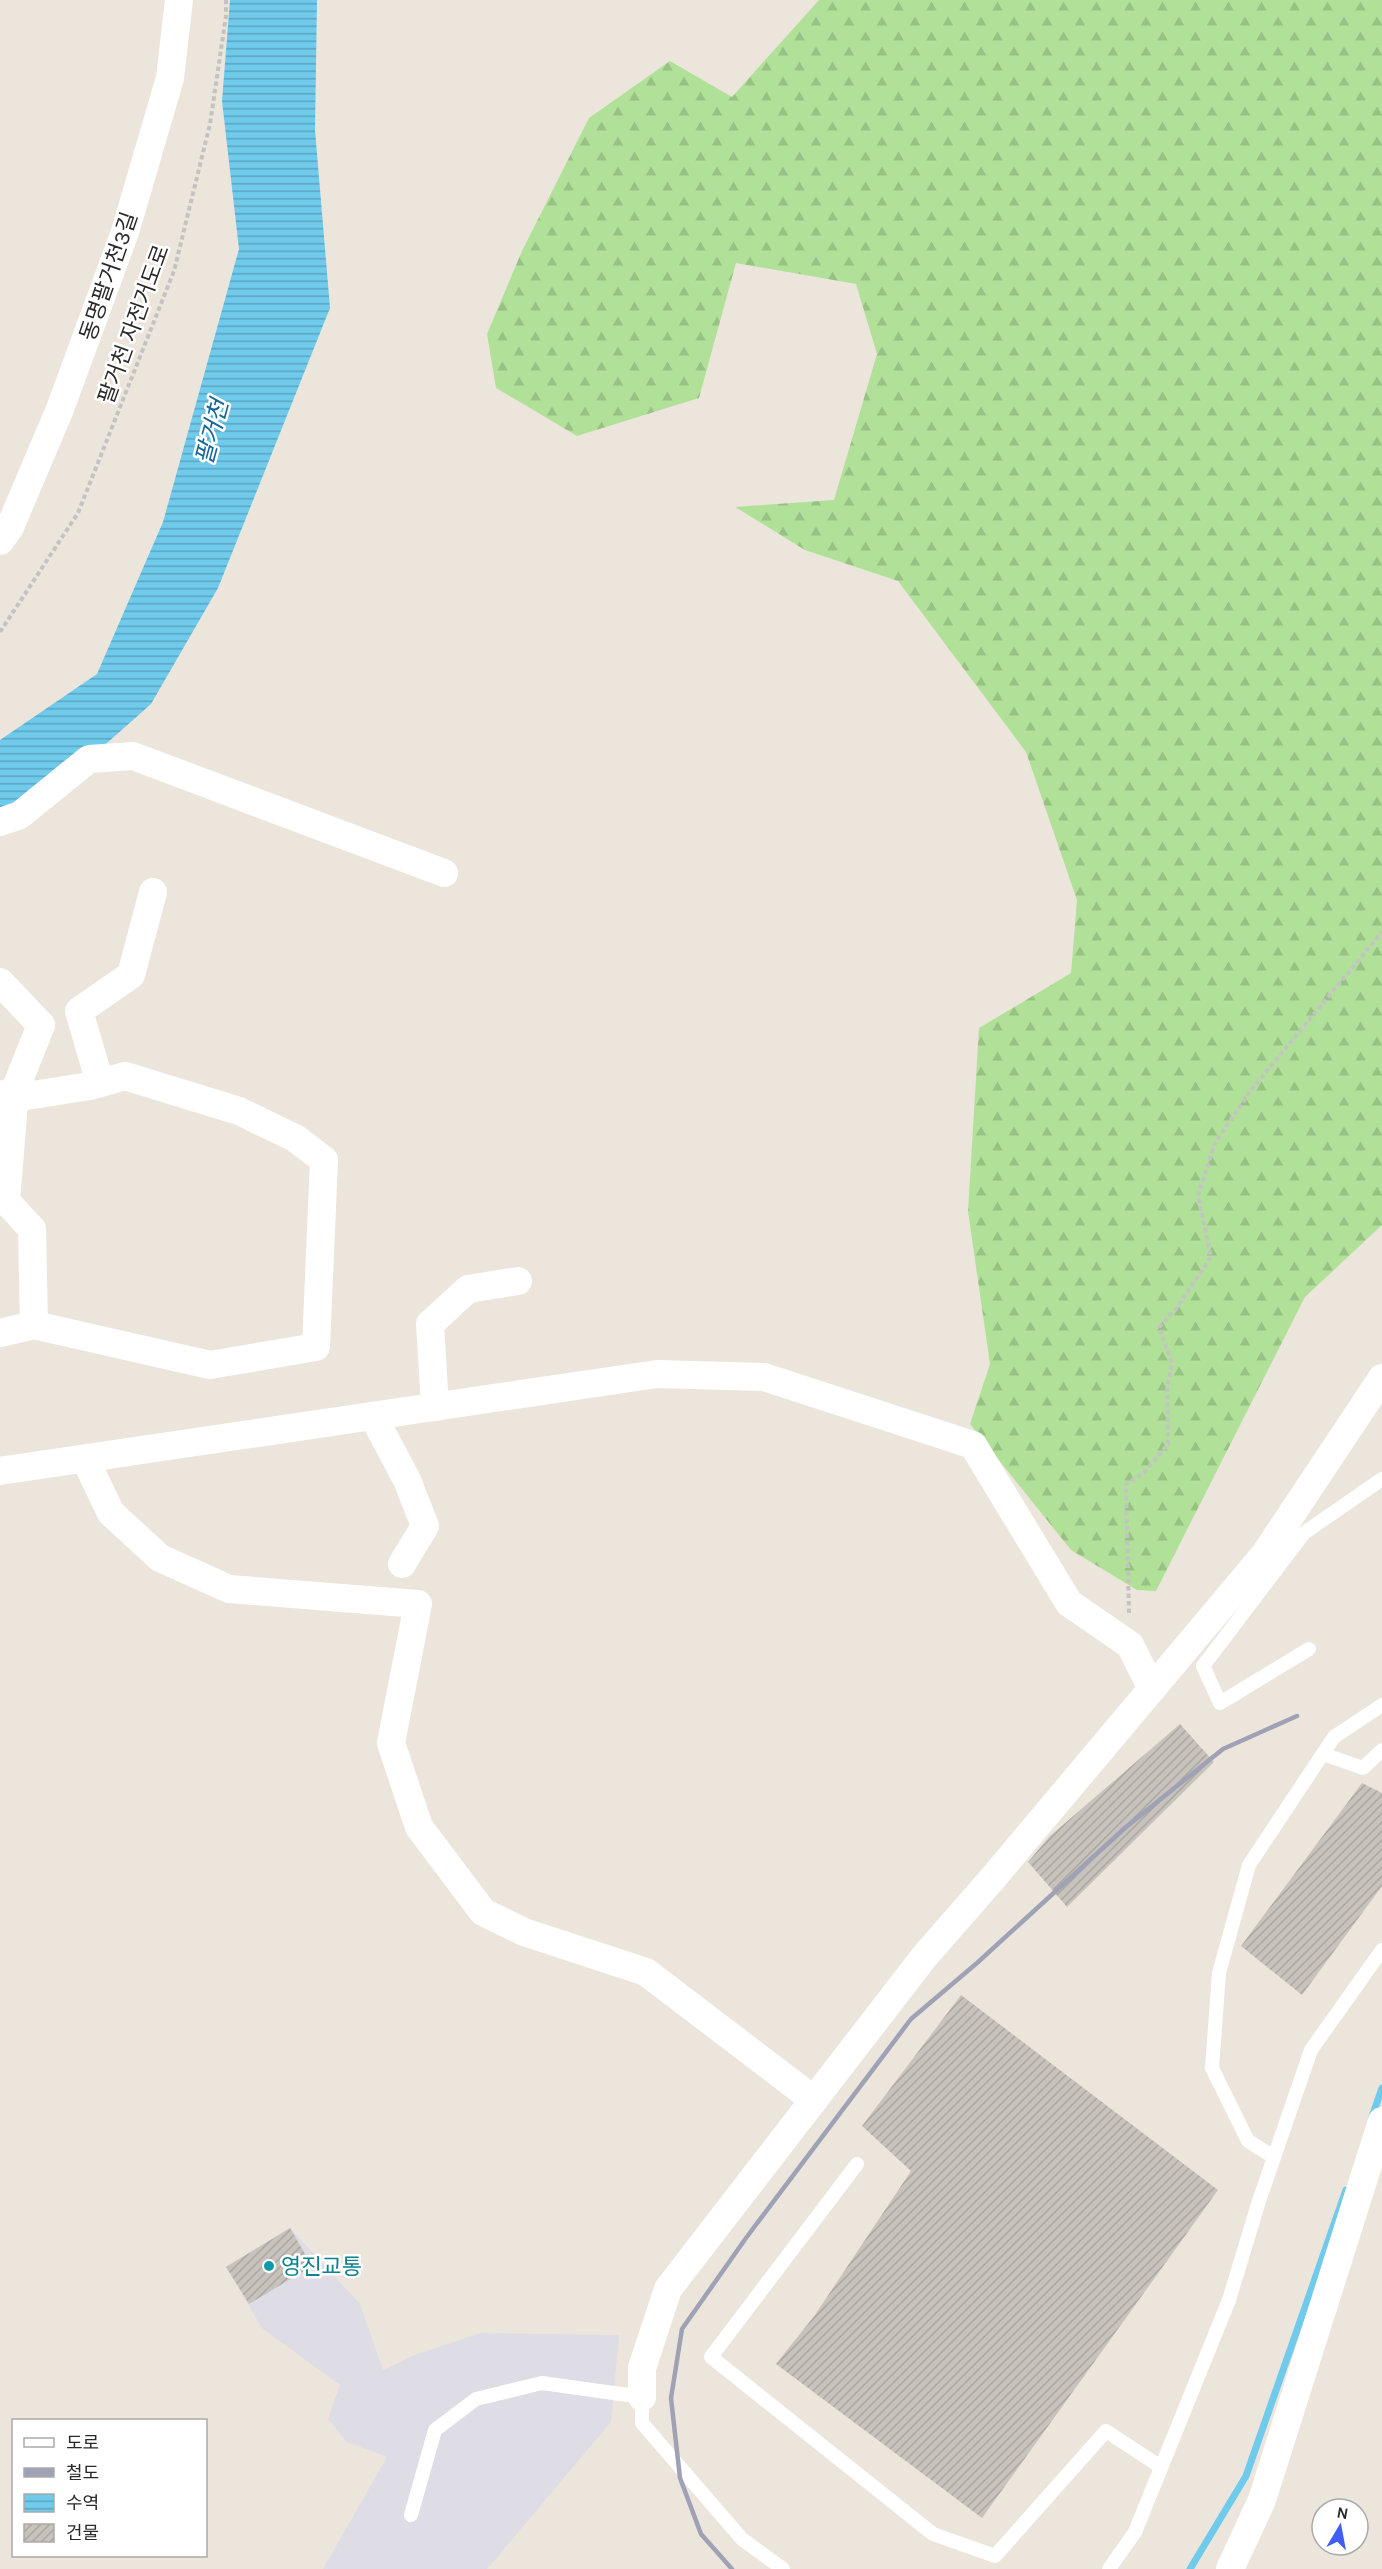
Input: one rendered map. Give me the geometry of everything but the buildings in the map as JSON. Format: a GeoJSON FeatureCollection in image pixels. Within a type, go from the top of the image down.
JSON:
{"type":"FeatureCollection","features":[{"type":"Feature","properties":{"kind":"street","name":"동명팔거천3길"},"geometry":{"type":"LineString","coordinates":[[0,541],[10,527],[60,409],[125,232],[170,78],[178,0]]}},
{"type":"Feature","properties":{"kind":"street"},"geometry":{"type":"LineString","coordinates":[[0,822],[20,815],[89,759],[132,756],[444,873]]}},
{"type":"Feature","properties":{"kind":"street"},"geometry":{"type":"LineString","coordinates":[[100,1083],[79,1011],[131,975],[153,892]]}},
{"type":"Feature","properties":{"kind":"street"},"geometry":{"type":"LineString","coordinates":[[0,982],[41,1025],[15,1089],[7,1096],[6,1201],[32,1229],[34,1325]]}},
{"type":"Feature","properties":{"kind":"street"},"geometry":{"type":"LineString","coordinates":[[0,1333],[34,1325],[210,1365],[316,1347],[324,1160],[295,1138],[239,1111],[125,1076],[100,1083],[7,1096]]}},
{"type":"Feature","properties":{"kind":"street"},"geometry":{"type":"LineString","coordinates":[[435,1407],[430,1324],[468,1289],[518,1281]]}},
{"type":"Feature","properties":{"kind":"street"},"geometry":{"type":"LineString","coordinates":[[0,1471],[657,1374],[764,1377],[974,1445],[1069,1603],[1130,1646],[1152,1689]]}},
{"type":"Feature","properties":{"kind":"street"},"geometry":{"type":"LineString","coordinates":[[642,2397],[642,2368],[668,2289],[924,1957],[1265,1554],[1382,1378]]}},
{"type":"Feature","properties":{"kind":"street"},"geometry":{"type":"LineString","coordinates":[[373,1416],[407,1480],[425,1526],[402,1564]]}},
{"type":"Feature","properties":{"kind":"street"},"geometry":{"type":"LineString","coordinates":[[85,1459],[111,1513],[119,1521],[160,1558],[229,1589],[418,1604],[391,1743],[419,1827],[483,1912],[524,1932],[646,1972],[814,2100]]}},
{"type":"Feature","properties":{"kind":"street"},"geometry":{"type":"LineString","coordinates":[[1230,2569],[1262,2500],[1382,2121]]}},
{"type":"Feature","properties":{"kind":"lane"},"geometry":{"type":"LineString","coordinates":[[1309,1649],[1220,1704],[1203,1666],[1305,1533],[1382,1479]]}},
{"type":"Feature","properties":{"kind":"lane"},"geometry":{"type":"LineString","coordinates":[[1274,2157],[1248,2141],[1212,2068],[1219,1973],[1249,1865],[1334,1737],[1382,1705]]}},
{"type":"Feature","properties":{"kind":"lane"},"geometry":{"type":"LineString","coordinates":[[1323,1754],[1363,1768],[1382,1750]]}},
{"type":"Feature","properties":{"kind":"lane"},"geometry":{"type":"LineString","coordinates":[[1109,2569],[1135,2532],[1228,2300],[1311,2050],[1382,1950]]}},
{"type":"Feature","properties":{"kind":"lane"},"geometry":{"type":"LineString","coordinates":[[858,2164],[711,2357],[933,2534],[995,2556],[1106,2431],[1161,2466]]}},
{"type":"Feature","properties":{"kind":"lane"},"geometry":{"type":"LineString","coordinates":[[411,2515],[435,2430],[476,2399],[542,2383],[642,2397],[642,2423],[741,2539],[783,2569]]}},
{"type":"Feature","properties":{"kind":"path","name":"팔거천 자전거도로"},"geometry":{"type":"LineString","coordinates":[[0,632],[78,513],[174,271],[210,124],[226,16],[226,0]]}},
{"type":"Feature","properties":{"kind":"path"},"geometry":{"type":"LineString","coordinates":[[1130,1646],[1126,1484],[1144,1473],[1168,1444],[1167,1388],[1172,1363],[1159,1327],[1176,1309],[1211,1257],[1198,1196],[1215,1143],[1251,1090],[1382,932]]}},
{"type":"Feature","properties":{"kind":"shaded area","name":"영진교통"},"geometry":{"type":"Polygon","coordinates":[[[290,2228],[360,2304],[383,2370],[415,2355],[481,2333],[619,2335],[611,2422],[487,2569],[323,2569],[387,2457],[347,2442],[328,2419],[340,2385],[262,2328],[226,2267],[290,2228]]]}},
{"type":"Feature","properties":{"kind":"green space"},"geometry":{"type":"Polygon","coordinates":[[[819,0],[1382,0],[1382,1225],[1305,1297],[1156,1591],[1137,1590],[1071,1550],[970,1424],[990,1364],[968,1211],[979,1028],[1071,973],[1077,900],[1026,752],[898,581],[805,550],[735,507],[834,500],[877,354],[856,284],[736,263],[699,398],[577,436],[496,388],[487,334],[522,251],[589,118],[670,61],[732,97],[819,0]]]}},
{"type":"Feature","properties":{"kind":"water","name":"팔거천"},"geometry":{"type":"Polygon","coordinates":[[[230,0],[317,0],[315,130],[330,308],[218,588],[151,704],[89,759],[0,815],[0,740],[97,674],[163,522],[239,249],[222,101],[230,0]]]}},
{"type":"Feature","properties":{"kind":"waterway"},"geometry":{"type":"LineString","coordinates":[[1372,2117],[1382,2088]]}},
{"type":"Feature","properties":{"kind":"waterway"},"geometry":{"type":"LineString","coordinates":[[1190,2569],[1246,2476],[1346,2190]]}},
{"type":"Feature","properties":{"kind":"railway"},"geometry":{"type":"LineString","coordinates":[[732,2569],[701,2534],[680,2478],[671,2398],[682,2329],[746,2238],[911,2019],[977,1963],[1126,1827],[1223,1749],[1297,1716]]}},
{"type":"Feature","properties":{"kind":"place","name":"영진교통"},"geometry":{"type":"Point","coordinates":[269,2266]}}]}
